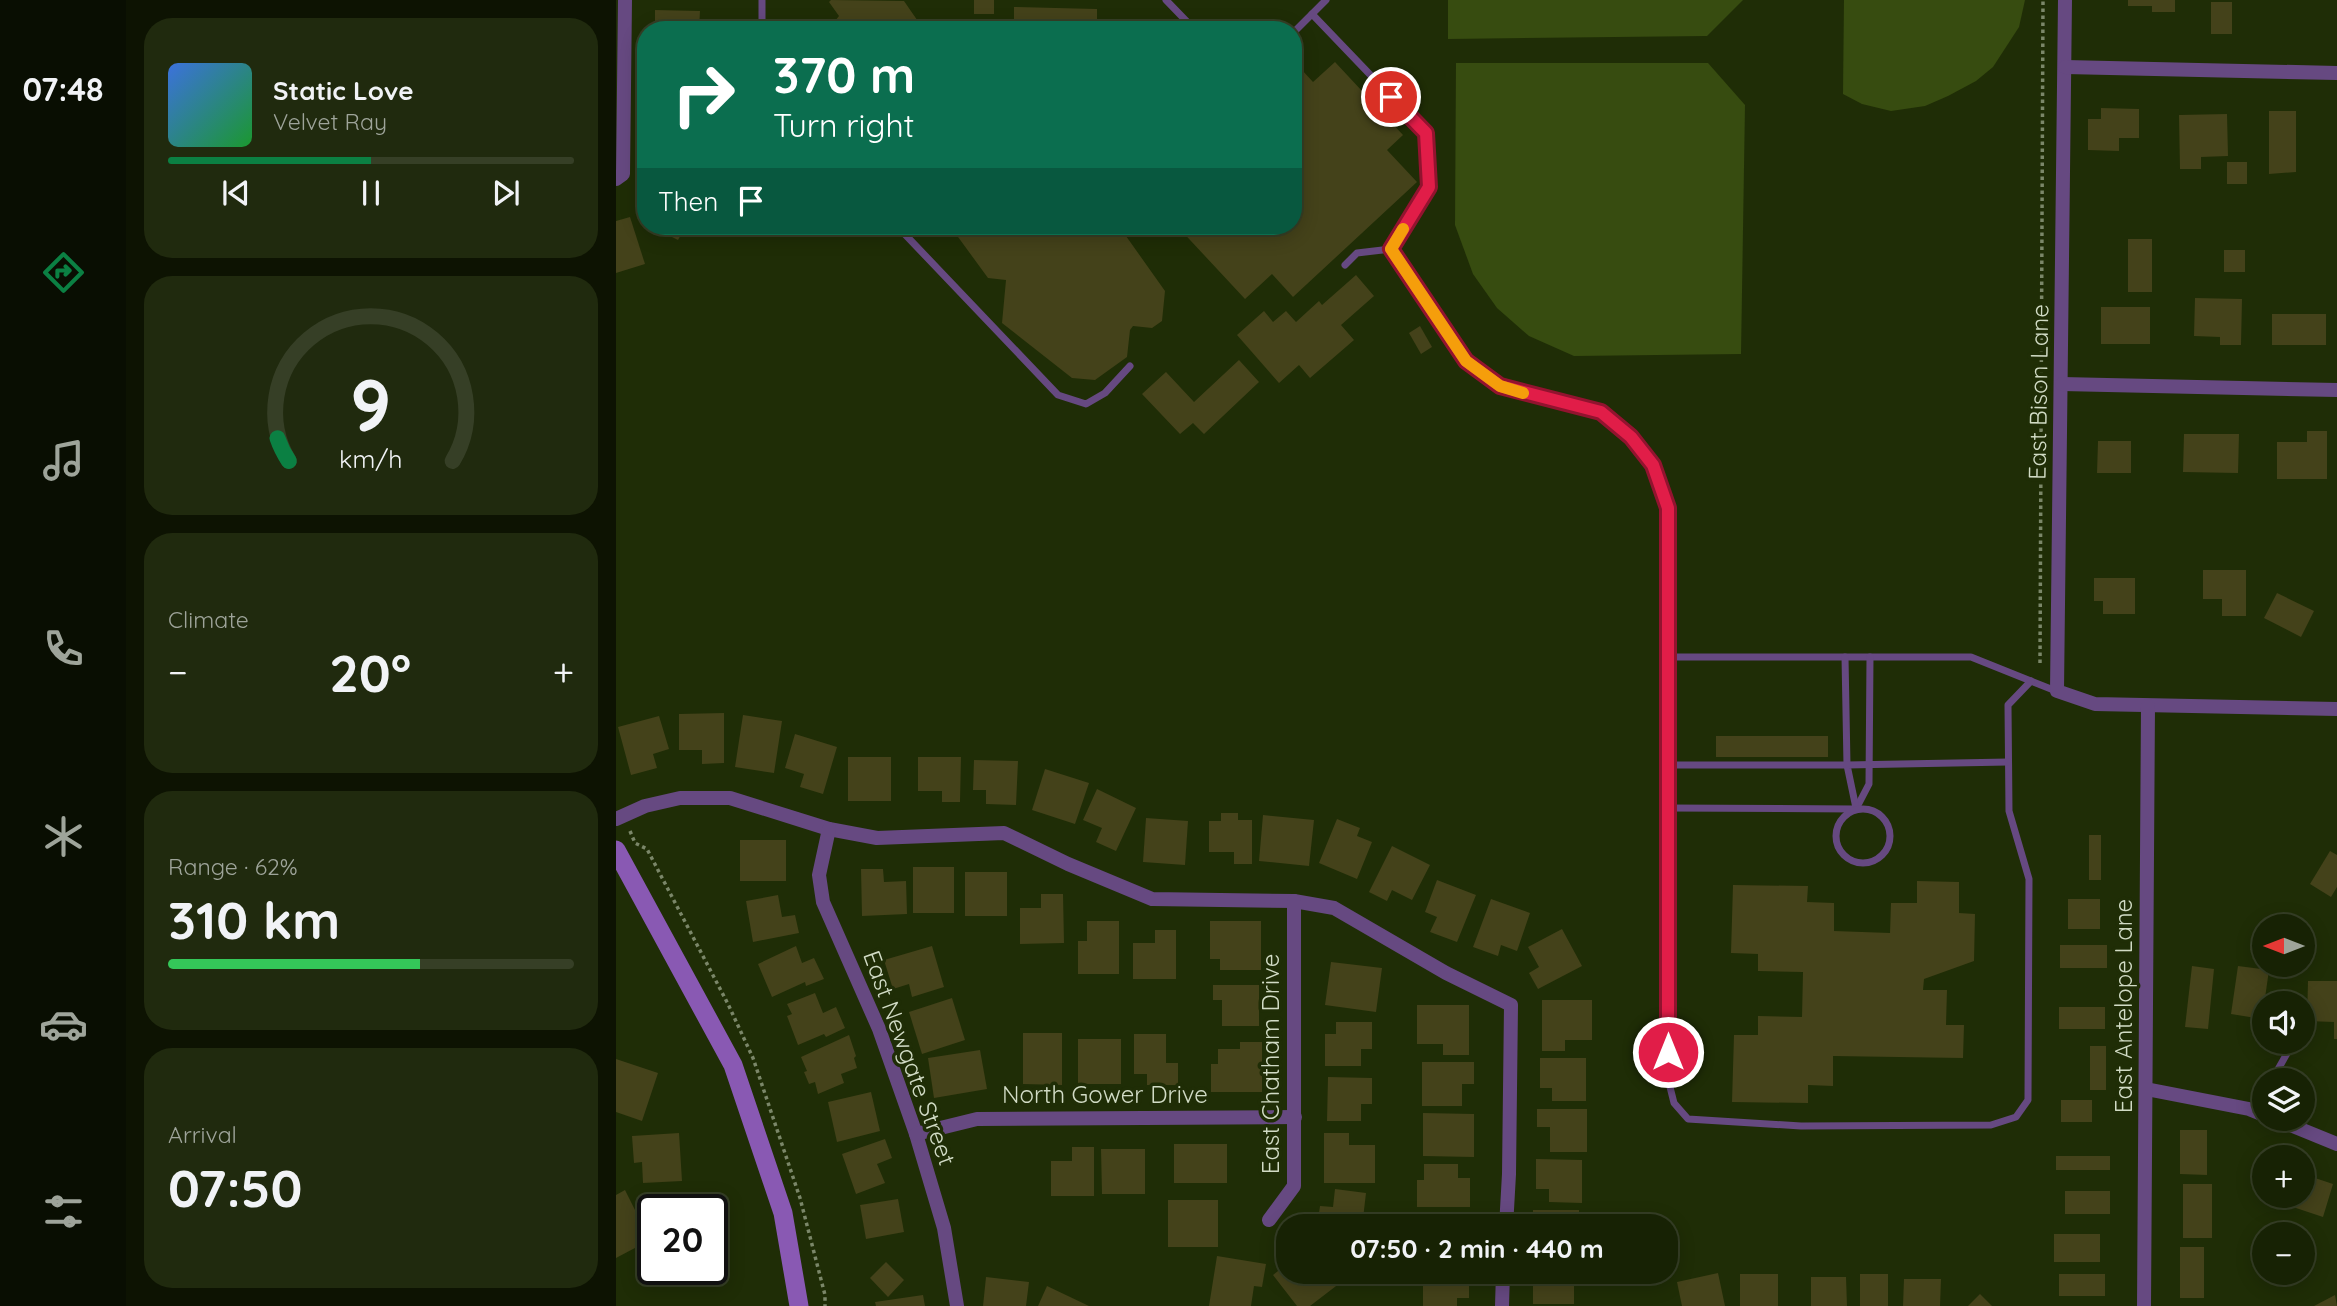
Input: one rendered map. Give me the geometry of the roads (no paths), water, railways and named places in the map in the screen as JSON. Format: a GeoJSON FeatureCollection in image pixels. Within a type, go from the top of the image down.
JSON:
{"type":"FeatureCollection","features":[{"type":"Feature","properties":{"kind":"street"},"geometry":{"type":"LineString","coordinates":[[616,179],[623,174],[625,0]]}},
{"type":"Feature","properties":{"kind":"street","name":"East Bison Lane"},"geometry":{"type":"LineString","coordinates":[[2057,691],[2065,0]]}},
{"type":"Feature","properties":{"kind":"street"},"geometry":{"type":"LineString","coordinates":[[2065,68],[2337,74]]}},
{"type":"Feature","properties":{"kind":"street"},"geometry":{"type":"LineString","coordinates":[[2062,384],[2337,390]]}},
{"type":"Feature","properties":{"kind":"street"},"geometry":{"type":"LineString","coordinates":[[2057,691],[2095,704],[2337,709]]}},
{"type":"Feature","properties":{"kind":"street","name":"East Antelope Lane"},"geometry":{"type":"LineString","coordinates":[[2144,1306],[2148,706]]}},
{"type":"Feature","properties":{"kind":"street"},"geometry":{"type":"LineString","coordinates":[[616,819],[645,806],[680,798],[730,798],[829,829],[877,838],[1004,833],[1068,864],[1152,899],[1294,901],[1334,908],[1446,974],[1511,1005],[1507,1214]]}},
{"type":"Feature","properties":{"kind":"street","name":"East Newgate Street"},"geometry":{"type":"LineString","coordinates":[[829,829],[819,875],[823,902],[879,1029],[916,1133],[944,1228],[957,1306]]}},
{"type":"Feature","properties":{"kind":"street"},"geometry":{"type":"LineString","coordinates":[[616,850],[733,1065],[783,1213],[799,1306]]}},
{"type":"Feature","properties":{"kind":"street","name":"East Chatham Drive"},"geometry":{"type":"LineString","coordinates":[[1269,1220],[1294,1186],[1294,901]]}},
{"type":"Feature","properties":{"kind":"street"},"geometry":{"type":"LineString","coordinates":[[2146,1089],[2252,1111]]}},
{"type":"Feature","properties":{"kind":"street","name":"North Gower Drive"},"geometry":{"type":"LineString","coordinates":[[916,1133],[977,1119],[1295,1117]]}},
{"type":"Feature","properties":{"kind":"street"},"geometry":{"type":"LineString","coordinates":[[2305,1131],[2337,1144]]}},
{"type":"Feature","properties":{"kind":"street"},"geometry":{"type":"LineString","coordinates":[[1502,1306],[1503,1284]]}},
{"type":"Feature","properties":{"kind":"lane"},"geometry":{"type":"LineString","coordinates":[[762,0],[762,21]]}},
{"type":"Feature","properties":{"kind":"lane"},"geometry":{"type":"LineString","coordinates":[[1166,0],[1186,21]]}},
{"type":"Feature","properties":{"kind":"lane"},"geometry":{"type":"LineString","coordinates":[[1302,24],[1326,0]]}},
{"type":"Feature","properties":{"kind":"lane"},"geometry":{"type":"LineString","coordinates":[[1312,14],[1426,133],[1429,187],[1391,249]]}},
{"type":"Feature","properties":{"kind":"lane"},"geometry":{"type":"LineString","coordinates":[[906,235],[1058,395],[1086,404],[1105,393],[1130,366]]}},
{"type":"Feature","properties":{"kind":"lane"},"geometry":{"type":"LineString","coordinates":[[1345,265],[1357,253],[1391,249]]}},
{"type":"Feature","properties":{"kind":"lane"},"geometry":{"type":"LineString","coordinates":[[1391,249],[1466,361],[1500,386],[1601,412],[1631,437],[1653,465],[1668,508],[1668,1079],[1674,1103],[1688,1119],[1801,1126],[1991,1125],[2016,1117],[2028,1100],[2029,879],[2009,811],[2008,705],[2031,681]]}},
{"type":"Feature","properties":{"kind":"lane"},"geometry":{"type":"LineString","coordinates":[[1668,657],[1971,657],[2057,691]]}},
{"type":"Feature","properties":{"kind":"lane"},"geometry":{"type":"LineString","coordinates":[[1845,657],[1847,765],[1856,809]]}},
{"type":"Feature","properties":{"kind":"lane"},"geometry":{"type":"LineString","coordinates":[[1668,808],[1856,809],[1874,811],[1886,823],[1889,831],[1887,849],[1875,861],[1866,864],[1849,860],[1842,854],[1835,837],[1841,819],[1856,809],[1869,785],[1870,657]]}},
{"type":"Feature","properties":{"kind":"lane"},"geometry":{"type":"LineString","coordinates":[[1668,765],[2008,762]]}}]}
